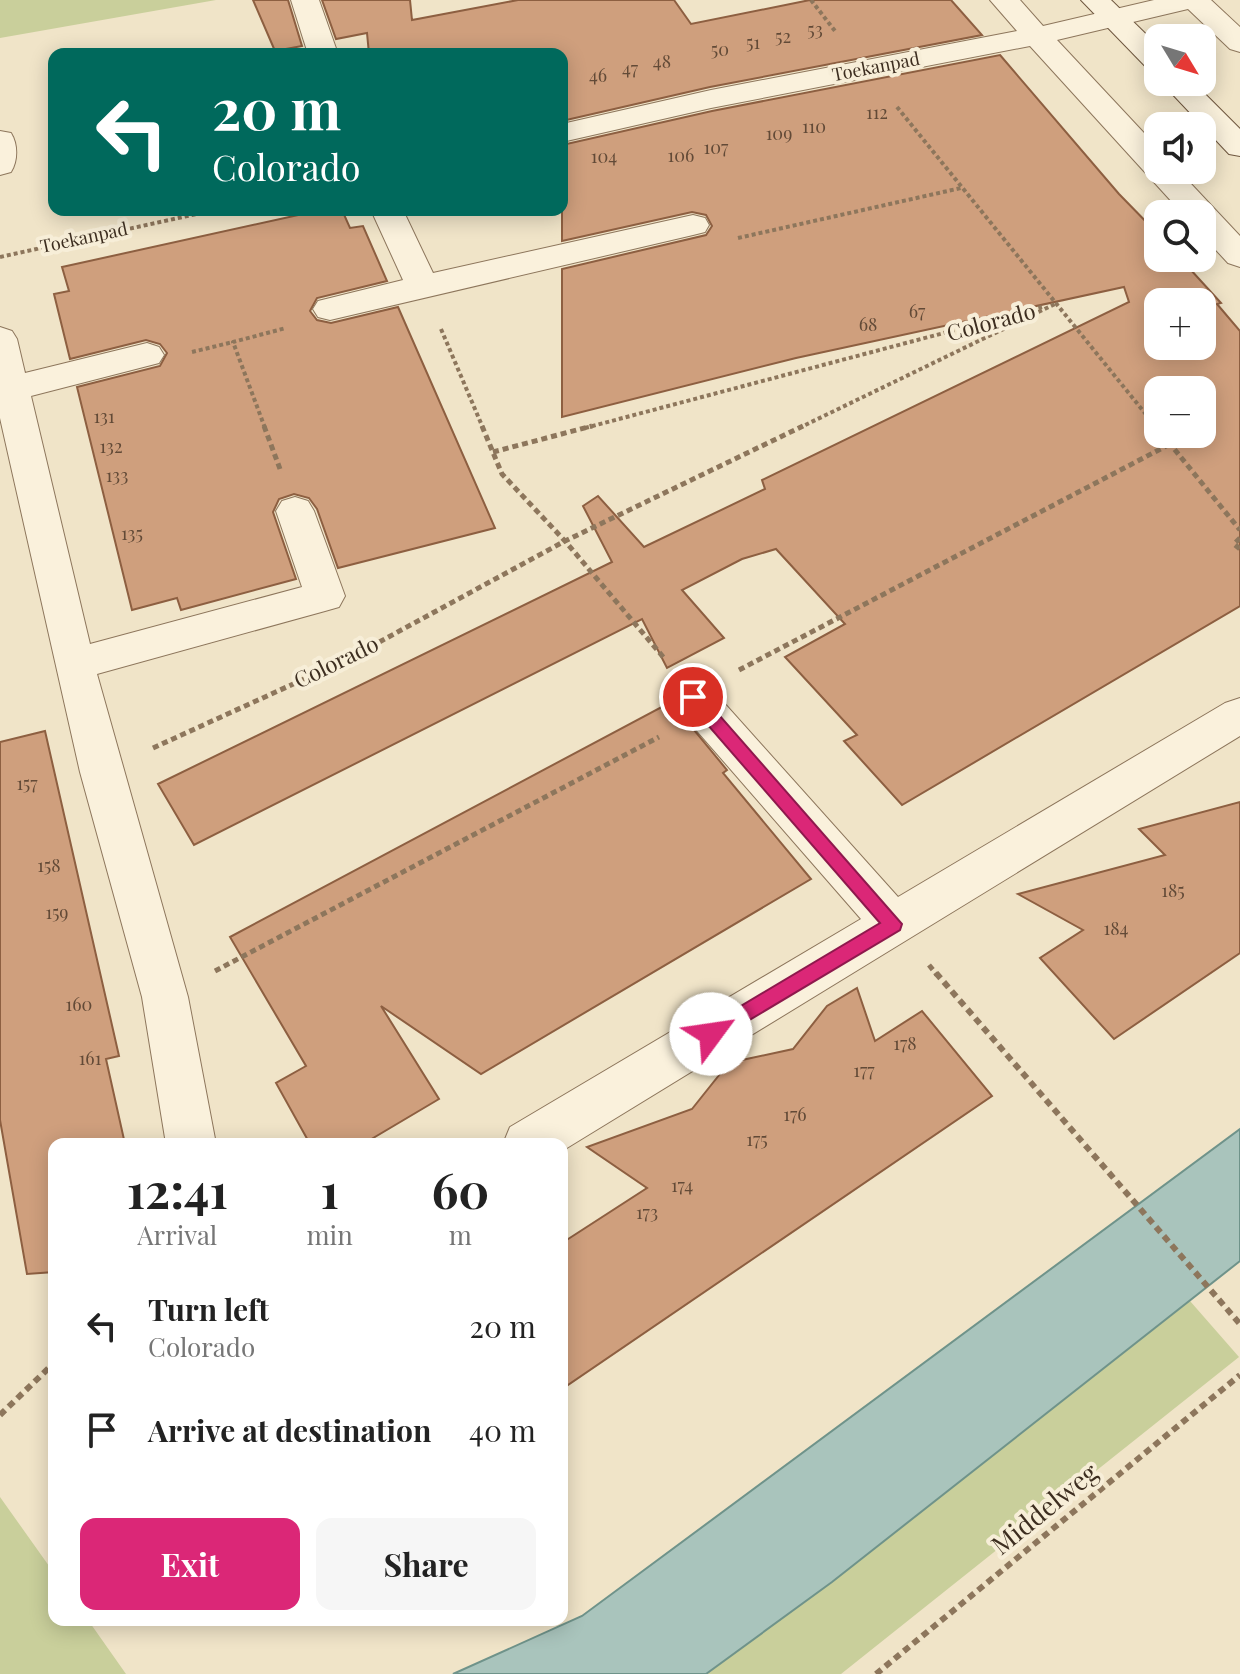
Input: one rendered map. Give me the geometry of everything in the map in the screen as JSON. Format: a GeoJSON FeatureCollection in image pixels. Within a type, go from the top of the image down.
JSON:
{"type":"FeatureCollection","features":[{"type":"Feature","properties":{"kind":"street"},"geometry":{"type":"LineString","coordinates":[[305,0],[321,48]]}},
{"type":"Feature","properties":{"kind":"street"},"geometry":{"type":"LineString","coordinates":[[1004,0],[1144,152]]}},
{"type":"Feature","properties":{"kind":"street"},"geometry":{"type":"LineString","coordinates":[[1193,0],[1240,43]]}},
{"type":"Feature","properties":{"kind":"street","name":"Toekanpad"},"geometry":{"type":"LineString","coordinates":[[568,132],[711,99],[1036,36],[1104,8],[1193,0]]}},
{"type":"Feature","properties":{"kind":"street"},"geometry":{"type":"LineString","coordinates":[[1104,8],[1144,49]]}},
{"type":"Feature","properties":{"kind":"street"},"geometry":{"type":"LineString","coordinates":[[1190,96],[1240,147]]}},
{"type":"Feature","properties":{"kind":"street"},"geometry":{"type":"LineString","coordinates":[[0,140],[0,165]]}},
{"type":"Feature","properties":{"kind":"street"},"geometry":{"type":"LineString","coordinates":[[1174,184],[1189,200]]}},
{"type":"Feature","properties":{"kind":"street"},"geometry":{"type":"LineString","coordinates":[[390,216],[423,286]]}},
{"type":"Feature","properties":{"kind":"street"},"geometry":{"type":"LineString","coordinates":[[330,309],[693,225]]}},
{"type":"Feature","properties":{"kind":"street"},"geometry":{"type":"LineString","coordinates":[[1216,229],[1240,256]]}},
{"type":"Feature","properties":{"kind":"street"},"geometry":{"type":"LineString","coordinates":[[0,339],[14,388],[74,664],[101,772],[165,997],[190,1138]]}},
{"type":"Feature","properties":{"kind":"street"},"geometry":{"type":"LineString","coordinates":[[14,388],[147,355]]}},
{"type":"Feature","properties":{"kind":"street"},"geometry":{"type":"LineString","coordinates":[[74,664],[325,596],[295,511]]}},
{"type":"Feature","properties":{"kind":"street"},"geometry":{"type":"LineString","coordinates":[[693,697],[893,924]]}},
{"type":"Feature","properties":{"kind":"street"},"geometry":{"type":"LineString","coordinates":[[538,1138],[1240,715]]}},
{"type":"Feature","properties":{"kind":"path"},"geometry":{"type":"LineString","coordinates":[[811,0],[1144,412]]}},
{"type":"Feature","properties":{"kind":"path"},"geometry":{"type":"LineString","coordinates":[[693,225],[705,246],[961,188]]}},
{"type":"Feature","properties":{"kind":"path","name":"Toekanpad"},"geometry":{"type":"LineString","coordinates":[[0,257],[188,216]]}},
{"type":"Feature","properties":{"kind":"path"},"geometry":{"type":"LineString","coordinates":[[423,286],[502,474],[565,541],[693,697]]}},
{"type":"Feature","properties":{"kind":"path","name":"Colorado"},"geometry":{"type":"LineString","coordinates":[[493,452],[1055,304]]}},
{"type":"Feature","properties":{"kind":"path","name":"Colorado"},"geometry":{"type":"LineString","coordinates":[[101,772],[348,659],[565,541],[1055,304]]}},
{"type":"Feature","properties":{"kind":"path"},"geometry":{"type":"LineString","coordinates":[[295,511],[233,342],[320,319],[330,309]]}},
{"type":"Feature","properties":{"kind":"path"},"geometry":{"type":"LineString","coordinates":[[1173,448],[1240,530]]}},
{"type":"Feature","properties":{"kind":"path"},"geometry":{"type":"LineString","coordinates":[[1240,538],[1234,544],[1240,549]]}},
{"type":"Feature","properties":{"kind":"path"},"geometry":{"type":"LineString","coordinates":[[893,924],[1240,1324]]}},
{"type":"Feature","properties":{"kind":"path"},"geometry":{"type":"LineString","coordinates":[[0,1415],[48,1369]]}},
{"type":"Feature","properties":{"kind":"path","name":"Middelweg"},"geometry":{"type":"LineString","coordinates":[[876,1674],[1240,1375]]}},
{"type":"Feature","properties":{"kind":"green space"},"geometry":{"type":"Polygon","coordinates":[[[0,0],[216,0],[0,38],[0,0]]]}},
{"type":"Feature","properties":{"kind":"green space"},"geometry":{"type":"Polygon","coordinates":[[[1190,1301],[1239,1357],[841,1674],[706,1674],[832,1582],[1190,1301]]]}},
{"type":"Feature","properties":{"kind":"green space"},"geometry":{"type":"Polygon","coordinates":[[[0,1497],[48,1565],[48,1626],[92,1626],[126,1674],[0,1674],[0,1497]]]}},
{"type":"Feature","properties":{"kind":"water"},"geometry":{"type":"Polygon","coordinates":[[[1240,1129],[1240,1261],[832,1582],[706,1674],[453,1674],[560,1626],[568,1626],[568,1622],[582,1616],[1240,1129]]]}},
{"type":"Feature","properties":{"kind":"building"},"geometry":{"type":"Polygon","coordinates":[[[253,0],[288,0],[302,46],[274,48],[253,0]]]}},
{"type":"Feature","properties":{"kind":"building"},"geometry":{"type":"Polygon","coordinates":[[[322,0],[410,0],[412,20],[518,0],[674,0],[691,24],[810,0],[951,0],[982,35],[710,87],[568,120],[568,48],[368,48],[367,33],[336,39],[322,0]]]}},
{"type":"Feature","properties":{"kind":"building"},"geometry":{"type":"Polygon","coordinates":[[[1000,55],[1144,220],[1144,272],[1193,272],[1207,288],[1144,288],[1144,360],[1216,360],[1216,298],[1221,303],[1217,304],[1240,331],[1240,606],[902,805],[844,741],[857,735],[785,657],[845,624],[776,549],[742,559],[682,590],[724,638],[667,668],[642,619],[194,845],[158,784],[612,562],[583,506],[598,496],[644,547],[765,489],[762,480],[1129,302],[1124,287],[796,358],[562,417],[562,269],[706,235],[712,226],[706,215],[692,212],[562,241],[562,216],[568,216],[568,144],[712,111],[1000,55]]]}},
{"type":"Feature","properties":{"kind":"building"},"geometry":{"type":"Polygon","coordinates":[[[294,216],[345,216],[350,228],[363,226],[387,281],[317,298],[310,311],[317,320],[331,323],[398,307],[495,528],[338,568],[317,509],[309,498],[294,494],[279,499],[273,512],[296,579],[181,610],[177,598],[132,610],[77,387],[160,366],[167,353],[160,344],[146,340],[70,359],[54,294],[69,291],[62,267],[294,216]]]}},
{"type":"Feature","properties":{"kind":"building"},"geometry":{"type":"Polygon","coordinates":[[[671,702],[727,770],[723,773],[811,879],[481,1074],[381,1006],[439,1099],[373,1138],[307,1138],[276,1083],[306,1066],[230,937],[671,702]]]}},
{"type":"Feature","properties":{"kind":"building"},"geometry":{"type":"Polygon","coordinates":[[[45,731],[119,1056],[106,1059],[124,1138],[48,1138],[48,1272],[27,1274],[0,1120],[0,742],[45,731]]]}},
{"type":"Feature","properties":{"kind":"building"},"geometry":{"type":"Polygon","coordinates":[[[1240,802],[1240,953],[1114,1039],[1040,958],[1083,930],[1018,894],[1165,855],[1139,829],[1240,802]]]}},
{"type":"Feature","properties":{"kind":"building"},"geometry":{"type":"Polygon","coordinates":[[[857,988],[875,1041],[922,1011],[992,1096],[568,1385],[568,1239],[647,1188],[587,1147],[692,1109],[720,1074],[742,1060],[793,1049],[827,1006],[857,988]]]}},
{"type":"Feature","properties":{"kind":"route"},"geometry":{"type":"LineString","coordinates":[[693,697],[893,924],[711,1034]]}}]}
